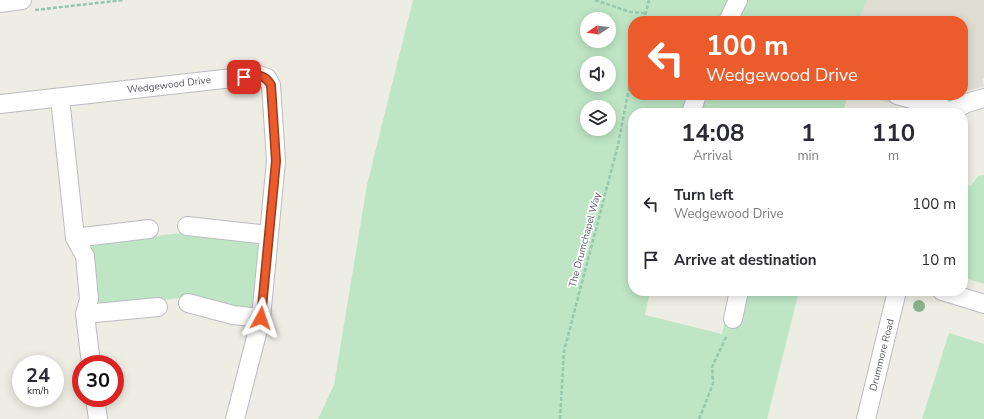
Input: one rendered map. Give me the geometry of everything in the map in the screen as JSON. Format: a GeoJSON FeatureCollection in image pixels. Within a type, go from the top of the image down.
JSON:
{"type":"FeatureCollection","features":[{"type":"Feature","properties":{"kind":"street"},"geometry":{"type":"LineString","coordinates":[[730,16],[738,0]]}},
{"type":"Feature","properties":{"kind":"street"},"geometry":{"type":"LineString","coordinates":[[0,3],[27,5]]}},
{"type":"Feature","properties":{"kind":"street","name":"Wedgewood Drive"},"geometry":{"type":"LineString","coordinates":[[0,104],[259,75],[267,78],[271,85],[276,161],[261,318],[234,419]]}},
{"type":"Feature","properties":{"kind":"street"},"geometry":{"type":"LineString","coordinates":[[60,98],[75,238],[85,256],[89,299],[85,314],[90,355]]}},
{"type":"Feature","properties":{"kind":"street"},"geometry":{"type":"LineString","coordinates":[[958,108],[967,103],[984,98]]}},
{"type":"Feature","properties":{"kind":"street"},"geometry":{"type":"LineString","coordinates":[[915,100],[942,108]]}},
{"type":"Feature","properties":{"kind":"street"},"geometry":{"type":"LineString","coordinates":[[187,226],[269,235]]}},
{"type":"Feature","properties":{"kind":"street"},"geometry":{"type":"LineString","coordinates":[[75,238],[149,229]]}},
{"type":"Feature","properties":{"kind":"street"},"geometry":{"type":"LineString","coordinates":[[733,319],[738,296]]}},
{"type":"Feature","properties":{"kind":"street","name":"Drummore Road"},"geometry":{"type":"LineString","coordinates":[[866,419],[896,296]]}},
{"type":"Feature","properties":{"kind":"street"},"geometry":{"type":"LineString","coordinates":[[958,296],[984,304]]}},
{"type":"Feature","properties":{"kind":"street"},"geometry":{"type":"LineString","coordinates":[[188,303],[234,315],[261,318]]}},
{"type":"Feature","properties":{"kind":"street"},"geometry":{"type":"LineString","coordinates":[[85,314],[158,307]]}},
{"type":"Feature","properties":{"kind":"street"},"geometry":{"type":"LineString","coordinates":[[96,407],[98,419]]}},
{"type":"Feature","properties":{"kind":"path"},"geometry":{"type":"LineString","coordinates":[[27,5],[124,0]]}},
{"type":"Feature","properties":{"kind":"path"},"geometry":{"type":"LineString","coordinates":[[594,0],[630,12],[647,13]]}},
{"type":"Feature","properties":{"kind":"path"},"geometry":{"type":"LineString","coordinates":[[646,16],[649,0]]}},
{"type":"Feature","properties":{"kind":"path","name":"The Drumchapel Way"},"geometry":{"type":"LineString","coordinates":[[560,419],[564,351],[618,145],[628,93]]}},
{"type":"Feature","properties":{"kind":"path"},"geometry":{"type":"LineString","coordinates":[[699,419],[712,384],[712,367],[733,319]]}},
{"type":"Feature","properties":{"kind":"shaded area"},"geometry":{"type":"Polygon","coordinates":[[[866,0],[984,0],[984,78],[982,79],[984,86],[968,91],[968,16],[861,16],[866,0]]]}},
{"type":"Feature","properties":{"kind":"shaded area"},"geometry":{"type":"Polygon","coordinates":[[[878,100],[950,100],[939,108],[912,108],[878,100]]]}},
{"type":"Feature","properties":{"kind":"green space"},"geometry":{"type":"Polygon","coordinates":[[[413,0],[866,0],[861,16],[628,16],[628,100],[846,100],[844,108],[628,108],[628,296],[649,296],[645,315],[722,334],[731,296],[798,296],[767,419],[318,419],[334,385],[367,185],[413,0]]]}},
{"type":"Feature","properties":{"kind":"green space"},"geometry":{"type":"Polygon","coordinates":[[[984,175],[984,284],[968,279],[968,185],[971,186],[978,176],[984,175]]]}},
{"type":"Feature","properties":{"kind":"green space"},"geometry":{"type":"Polygon","coordinates":[[[189,232],[255,241],[259,249],[253,307],[245,310],[190,297],[103,307],[98,301],[92,247],[97,243],[189,232]]]}},
{"type":"Feature","properties":{"kind":"green space"},"geometry":{"type":"Polygon","coordinates":[[[949,333],[984,344],[984,419],[922,419],[949,333]]]}},
{"type":"Feature","properties":{"kind":"route"},"geometry":{"type":"LineString","coordinates":[[244,77],[259,75],[267,78],[271,85],[275,137],[276,161],[261,318]]}}]}
